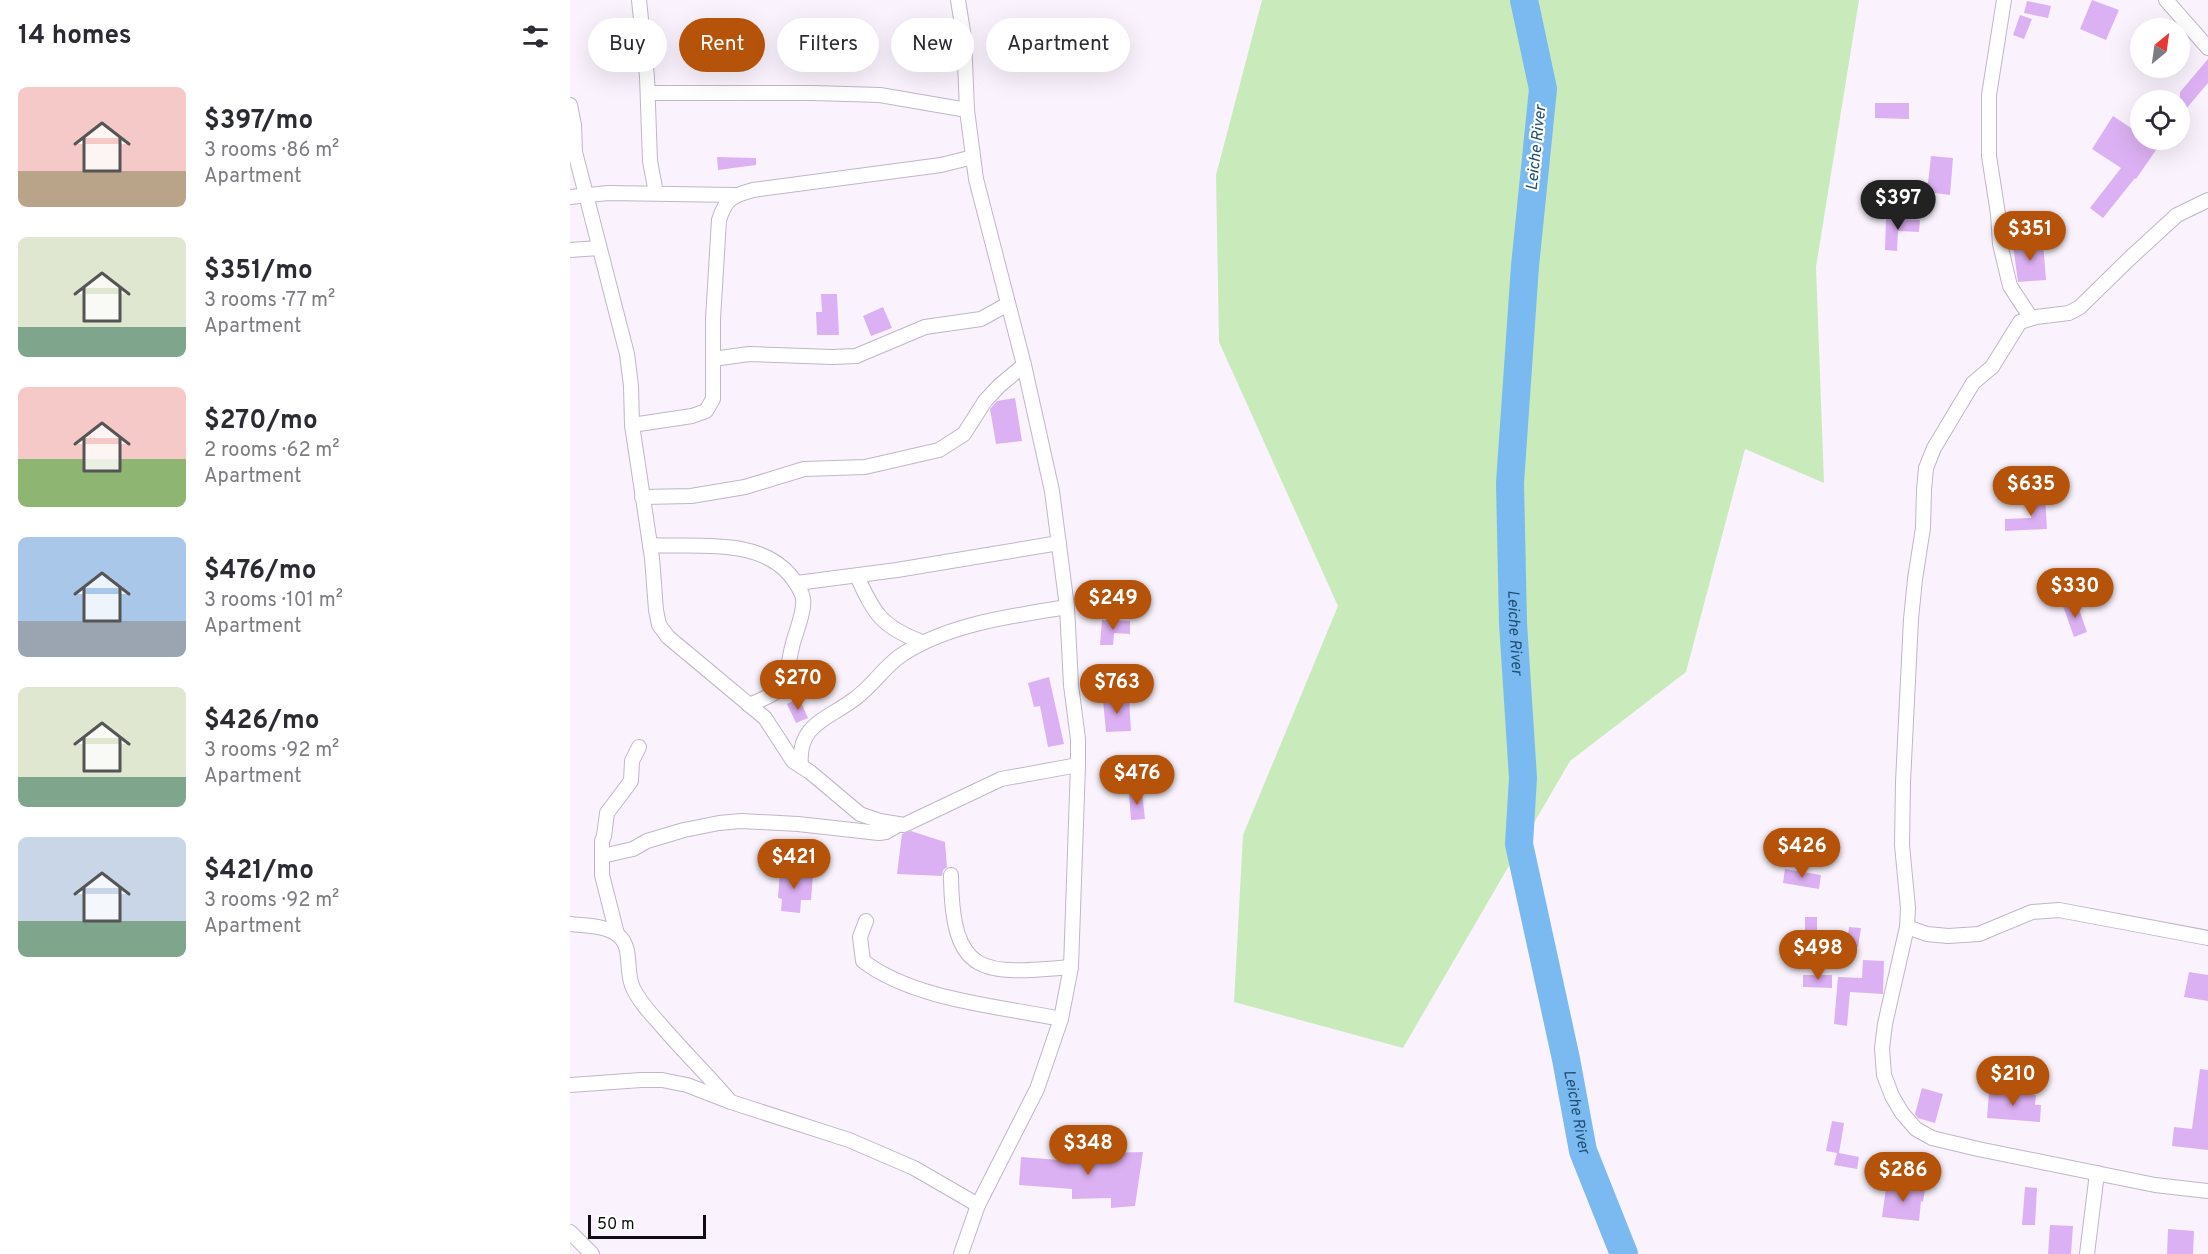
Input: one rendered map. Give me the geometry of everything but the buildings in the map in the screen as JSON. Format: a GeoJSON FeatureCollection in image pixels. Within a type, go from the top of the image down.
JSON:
{"type":"FeatureCollection","features":[{"type":"Feature","properties":{"kind":"street"},"geometry":{"type":"LineString","coordinates":[[639,0],[648,93],[650,161],[656,193]]}},
{"type":"Feature","properties":{"kind":"street"},"geometry":{"type":"LineString","coordinates":[[958,0],[964,38],[967,111],[976,179],[1024,365],[1052,491],[1067,607],[1071,685],[1078,739],[1071,967],[1061,1019],[1037,1089],[978,1205],[961,1254]]}},
{"type":"Feature","properties":{"kind":"street"},"geometry":{"type":"LineString","coordinates":[[2004,0],[1989,95],[1989,156],[2000,244],[2010,286],[2031,318]]}},
{"type":"Feature","properties":{"kind":"street"},"geometry":{"type":"LineString","coordinates":[[2166,0],[2208,48]]}},
{"type":"Feature","properties":{"kind":"street"},"geometry":{"type":"LineString","coordinates":[[648,93],[880,95],[967,111]]}},
{"type":"Feature","properties":{"kind":"street"},"geometry":{"type":"LineString","coordinates":[[570,105],[575,152],[627,354],[632,425],[659,625],[668,637],[765,718],[793,761],[860,814],[898,825]]}},
{"type":"Feature","properties":{"kind":"street"},"geometry":{"type":"LineString","coordinates":[[570,197],[586,194],[656,193],[735,195],[753,190],[941,165],[973,157]]}},
{"type":"Feature","properties":{"kind":"street"},"geometry":{"type":"LineString","coordinates":[[632,425],[692,416],[706,411],[713,399],[714,268],[719,220],[723,206],[735,195]]}},
{"type":"Feature","properties":{"kind":"street"},"geometry":{"type":"LineString","coordinates":[[2208,200],[2177,215],[2080,307],[2069,313],[2031,318],[2020,322],[1997,360],[1973,383],[1934,448],[1926,468],[1923,528],[1911,619],[1903,782],[1902,845],[1908,908],[1882,1048],[1884,1075],[1892,1096],[1902,1113],[1916,1128],[1932,1138],[2155,1185],[2208,1191]]}},
{"type":"Feature","properties":{"kind":"street"},"geometry":{"type":"LineString","coordinates":[[570,250],[599,248]]}},
{"type":"Feature","properties":{"kind":"street"},"geometry":{"type":"LineString","coordinates":[[713,359],[749,354],[856,356],[925,327],[981,319],[1008,304]]}},
{"type":"Feature","properties":{"kind":"street"},"geometry":{"type":"LineString","coordinates":[[642,496],[691,496],[745,487],[804,469],[865,467],[939,450],[964,434],[985,401],[1024,365]]}},
{"type":"Feature","properties":{"kind":"street"},"geometry":{"type":"LineString","coordinates":[[797,584],[1059,543]]}},
{"type":"Feature","properties":{"kind":"street"},"geometry":{"type":"LineString","coordinates":[[650,545],[740,548],[774,561],[797,584],[804,597],[803,606],[792,645],[786,681],[774,695],[749,705]]}},
{"type":"Feature","properties":{"kind":"street"},"geometry":{"type":"LineString","coordinates":[[857,576],[866,596],[888,626],[922,642]]}},
{"type":"Feature","properties":{"kind":"street"},"geometry":{"type":"LineString","coordinates":[[801,766],[800,748],[811,728],[855,699],[897,658],[922,642],[1007,617],[1067,607]]}},
{"type":"Feature","properties":{"kind":"street"},"geometry":{"type":"LineString","coordinates":[[617,934],[602,875],[604,819],[631,781],[632,761],[639,747]]}},
{"type":"Feature","properties":{"kind":"street"},"geometry":{"type":"LineString","coordinates":[[602,856],[633,849],[647,841],[719,823],[759,821],[886,832],[1001,779],[1078,765]]}},
{"type":"Feature","properties":{"kind":"street"},"geometry":{"type":"LineString","coordinates":[[951,875],[951,904],[954,919],[968,955],[978,964],[1005,971],[1071,967]]}},
{"type":"Feature","properties":{"kind":"street"},"geometry":{"type":"LineString","coordinates":[[1906,927],[1927,934],[1948,936],[1979,934],[2032,912],[2059,910],[2208,938]]}},
{"type":"Feature","properties":{"kind":"street"},"geometry":{"type":"LineString","coordinates":[[866,921],[860,937],[863,961],[878,972],[910,986],[954,998],[1061,1019]]}},
{"type":"Feature","properties":{"kind":"street"},"geometry":{"type":"LineString","coordinates":[[570,924],[608,930],[617,934],[627,950],[629,981],[635,993],[731,1102]]}},
{"type":"Feature","properties":{"kind":"street"},"geometry":{"type":"LineString","coordinates":[[570,1085],[662,1080],[687,1085],[731,1102],[849,1140],[914,1168],[978,1205]]}},
{"type":"Feature","properties":{"kind":"street"},"geometry":{"type":"LineString","coordinates":[[2086,1254],[2097,1173]]}},
{"type":"Feature","properties":{"kind":"street"},"geometry":{"type":"LineString","coordinates":[[570,1232],[592,1254]]}},
{"type":"Feature","properties":{"kind":"green space"},"geometry":{"type":"Polygon","coordinates":[[[1262,0],[1859,0],[1816,267],[1824,483],[1745,449],[1686,672],[1570,761],[1403,1048],[1234,1002],[1243,835],[1338,606],[1219,342],[1216,175],[1262,0]]]}},
{"type":"Feature","properties":{"kind":"waterway","name":"Leiche River"},"geometry":{"type":"LineString","coordinates":[[1524,0],[1543,89],[1525,266],[1510,483],[1513,623],[1523,778],[1519,844],[1566,1059],[1583,1151],[1624,1254]]}}]}
